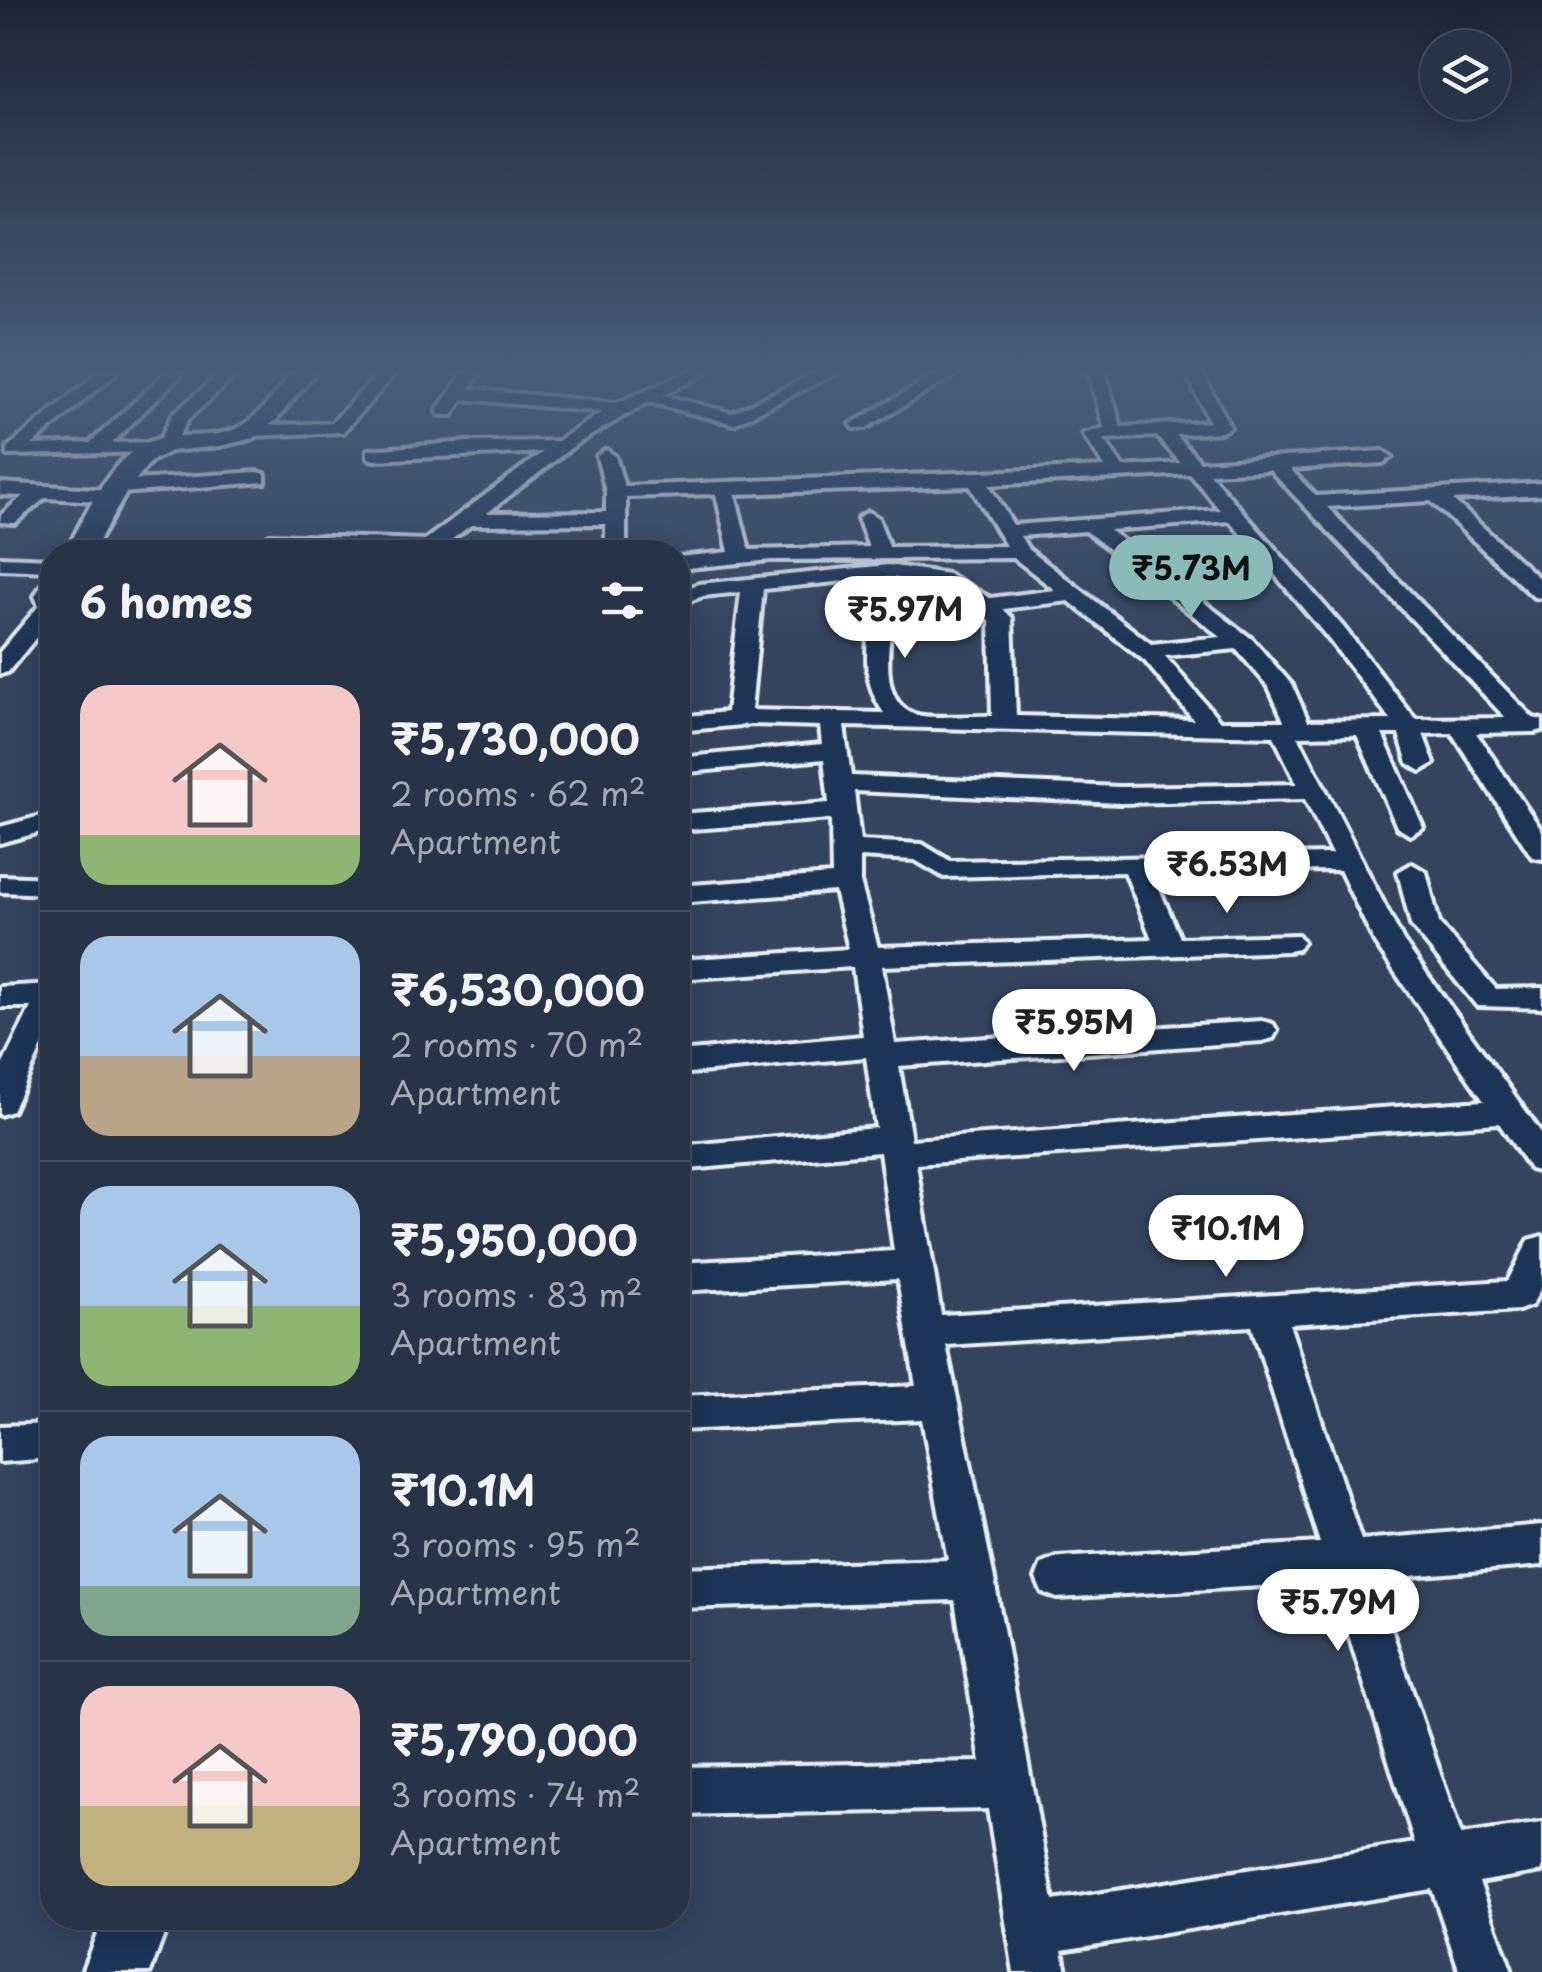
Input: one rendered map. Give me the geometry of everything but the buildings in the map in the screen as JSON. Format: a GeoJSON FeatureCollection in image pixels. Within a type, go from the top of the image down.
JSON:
{"type":"FeatureCollection","features":[{"type":"Feature","properties":{"kind":"street"},"geometry":{"type":"LineString","coordinates":[[86,540],[134,465]]}},
{"type":"Feature","properties":{"kind":"street"},"geometry":{"type":"LineString","coordinates":[[439,540],[537,465]]}},
{"type":"Feature","properties":{"kind":"street"},"geometry":{"type":"LineString","coordinates":[[609,465],[616,492],[616,540]]}},
{"type":"Feature","properties":{"kind":"street"},"geometry":{"type":"LineString","coordinates":[[1113,465],[1118,473]]}},
{"type":"Feature","properties":{"kind":"street"},"geometry":{"type":"LineString","coordinates":[[1191,465],[1305,594],[1408,726],[1420,763]]}},
{"type":"Feature","properties":{"kind":"street"},"geometry":{"type":"LineString","coordinates":[[616,492],[976,480],[1255,465]]}},
{"type":"Feature","properties":{"kind":"street"},"geometry":{"type":"LineString","coordinates":[[1277,465],[1534,725]]}},
{"type":"Feature","properties":{"kind":"street"},"geometry":{"type":"LineString","coordinates":[[0,489],[116,492],[258,478]]}},
{"type":"Feature","properties":{"kind":"street"},"geometry":{"type":"LineString","coordinates":[[976,480],[1020,552],[1147,652],[1213,728]]}},
{"type":"Feature","properties":{"kind":"street"},"geometry":{"type":"LineString","coordinates":[[724,489],[741,556]]}},
{"type":"Feature","properties":{"kind":"street"},"geometry":{"type":"LineString","coordinates":[[1312,502],[1434,492],[1542,489]]}},
{"type":"Feature","properties":{"kind":"street"},"geometry":{"type":"LineString","coordinates":[[8,519],[40,492]]}},
{"type":"Feature","properties":{"kind":"street"},"geometry":{"type":"LineString","coordinates":[[1434,492],[1542,592]]}},
{"type":"Feature","properties":{"kind":"street"},"geometry":{"type":"LineString","coordinates":[[1007,531],[1235,514]]}},
{"type":"Feature","properties":{"kind":"street"},"geometry":{"type":"LineString","coordinates":[[467,519],[616,518]]}},
{"type":"Feature","properties":{"kind":"street"},"geometry":{"type":"LineString","coordinates":[[868,518],[881,553]]}},
{"type":"Feature","properties":{"kind":"street"},"geometry":{"type":"LineString","coordinates":[[1090,525],[1241,642],[1280,685],[1290,728],[1314,792],[1390,943],[1542,1160]]}},
{"type":"Feature","properties":{"kind":"street"},"geometry":{"type":"LineString","coordinates":[[690,561],[741,556],[1020,552]]}},
{"type":"Feature","properties":{"kind":"street"},"geometry":{"type":"LineString","coordinates":[[0,564],[40,566]]}},
{"type":"Feature","properties":{"kind":"street"},"geometry":{"type":"LineString","coordinates":[[690,594],[885,571],[925,576],[964,588],[1001,618],[1004,723]]}},
{"type":"Feature","properties":{"kind":"street"},"geometry":{"type":"LineString","coordinates":[[738,718],[753,584]]}},
{"type":"Feature","properties":{"kind":"street"},"geometry":{"type":"LineString","coordinates":[[984,605],[1074,594]]}},
{"type":"Feature","properties":{"kind":"street"},"geometry":{"type":"LineString","coordinates":[[881,613],[878,685],[888,706],[907,721],[1213,728],[1534,725]]}},
{"type":"Feature","properties":{"kind":"street"},"geometry":{"type":"LineString","coordinates":[[0,667],[40,617]]}},
{"type":"Feature","properties":{"kind":"street"},"geometry":{"type":"LineString","coordinates":[[0,630],[29,631]]}},
{"type":"Feature","properties":{"kind":"street"},"geometry":{"type":"LineString","coordinates":[[1147,652],[1241,642]]}},
{"type":"Feature","properties":{"kind":"street"},"geometry":{"type":"LineString","coordinates":[[690,723],[738,718],[840,799],[944,869],[1351,862]]}},
{"type":"Feature","properties":{"kind":"street"},"geometry":{"type":"LineString","coordinates":[[690,888],[840,799],[907,721]]}},
{"type":"Feature","properties":{"kind":"street"},"geometry":{"type":"LineString","coordinates":[[1459,726],[1542,850]]}},
{"type":"Feature","properties":{"kind":"street"},"geometry":{"type":"LineString","coordinates":[[1366,727],[1410,827]]}},
{"type":"Feature","properties":{"kind":"street"},"geometry":{"type":"LineString","coordinates":[[690,768],[840,799]]}},
{"type":"Feature","properties":{"kind":"street"},"geometry":{"type":"LineString","coordinates":[[690,820],[840,799],[1314,792]]}},
{"type":"Feature","properties":{"kind":"street"},"geometry":{"type":"LineString","coordinates":[[840,799],[937,1402],[973,1579],[1037,1950],[1446,1862],[1542,1846]]}},
{"type":"Feature","properties":{"kind":"street"},"geometry":{"type":"LineString","coordinates":[[0,835],[40,824]]}},
{"type":"Feature","properties":{"kind":"street"},"geometry":{"type":"LineString","coordinates":[[1136,864],[1170,948]]}},
{"type":"Feature","properties":{"kind":"street"},"geometry":{"type":"LineString","coordinates":[[1412,872],[1424,925],[1488,999],[1542,998]]}},
{"type":"Feature","properties":{"kind":"street"},"geometry":{"type":"LineString","coordinates":[[0,884],[40,886]]}},
{"type":"Feature","properties":{"kind":"street"},"geometry":{"type":"LineString","coordinates":[[690,969],[866,957],[1288,942]]}},
{"type":"Feature","properties":{"kind":"street"},"geometry":{"type":"LineString","coordinates":[[0,997],[40,996]]}},
{"type":"Feature","properties":{"kind":"street"},"geometry":{"type":"LineString","coordinates":[[0,1102],[40,1020]]}},
{"type":"Feature","properties":{"kind":"street"},"geometry":{"type":"LineString","coordinates":[[690,1062],[1262,1032]]}},
{"type":"Feature","properties":{"kind":"street"},"geometry":{"type":"LineString","coordinates":[[690,1157],[1508,1110]]}},
{"type":"Feature","properties":{"kind":"street"},"geometry":{"type":"LineString","coordinates":[[925,1331],[1520,1295],[1542,1250]]}},
{"type":"Feature","properties":{"kind":"street"},"geometry":{"type":"LineString","coordinates":[[690,1276],[914,1264]]}},
{"type":"Feature","properties":{"kind":"street"},"geometry":{"type":"LineString","coordinates":[[1266,1311],[1446,1862],[1486,1972]]}},
{"type":"Feature","properties":{"kind":"street"},"geometry":{"type":"LineString","coordinates":[[690,1412],[937,1402]]}},
{"type":"Feature","properties":{"kind":"street"},"geometry":{"type":"LineString","coordinates":[[0,1444],[40,1436]]}},
{"type":"Feature","properties":{"kind":"street"},"geometry":{"type":"LineString","coordinates":[[1057,1578],[1347,1561],[1542,1544]]}},
{"type":"Feature","properties":{"kind":"street"},"geometry":{"type":"LineString","coordinates":[[690,1588],[973,1579]]}},
{"type":"Feature","properties":{"kind":"street"},"geometry":{"type":"LineString","coordinates":[[690,1791],[1007,1785]]}},
{"type":"Feature","properties":{"kind":"street"},"geometry":{"type":"LineString","coordinates":[[116,1972],[132,1930]]}}]}
